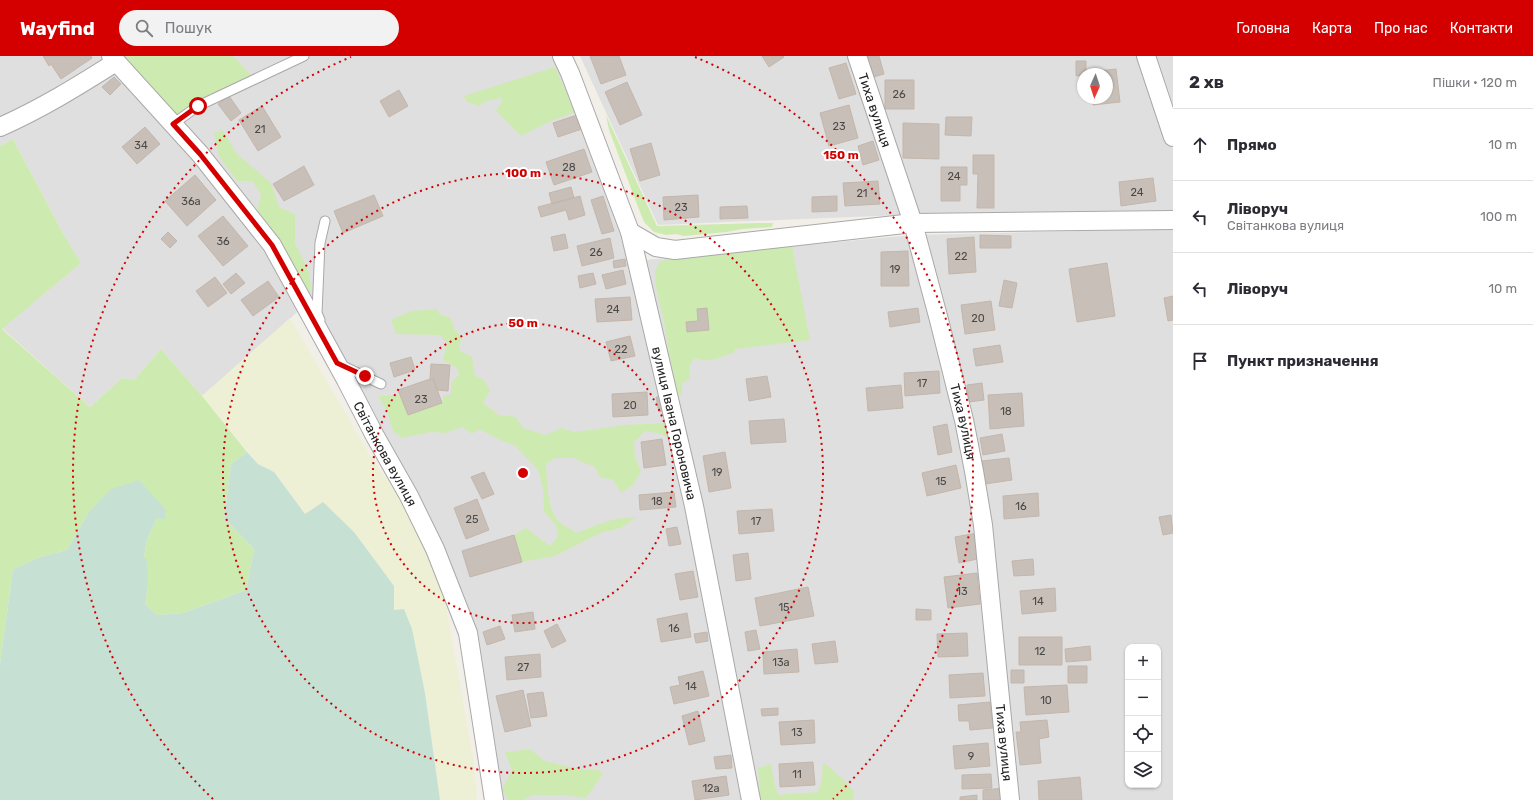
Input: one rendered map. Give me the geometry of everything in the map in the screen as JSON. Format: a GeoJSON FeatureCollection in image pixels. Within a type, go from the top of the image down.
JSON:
{"type":"FeatureCollection","features":[{"type":"Feature","properties":{"kind":"street","name":"вулиця Івана Гороновича"},"geometry":{"type":"LineString","coordinates":[[562,56],[570,73],[630,232],[694,506],[751,800]]}},
{"type":"Feature","properties":{"kind":"street","name":"Тиха вулиця"},"geometry":{"type":"LineString","coordinates":[[857,56],[913,223],[964,420],[984,525],[1010,800]]}},
{"type":"Feature","properties":{"kind":"street"},"geometry":{"type":"LineString","coordinates":[[1146,56],[1173,137]]}},
{"type":"Feature","properties":{"kind":"street","name":"Світанкова вулиця"},"geometry":{"type":"LineString","coordinates":[[114,59],[200,154],[272,245],[337,363],[375,436],[410,496],[435,549],[468,633],[494,800]]}},
{"type":"Feature","properties":{"kind":"street"},"geometry":{"type":"LineString","coordinates":[[0,127],[28,114],[76,87],[114,59]]}},
{"type":"Feature","properties":{"kind":"street"},"geometry":{"type":"LineString","coordinates":[[630,232],[656,247],[674,250],[913,223],[1173,220]]}},
{"type":"Feature","properties":{"kind":"lane"},"geometry":{"type":"LineString","coordinates":[[173,124],[198,106],[304,56]]}},
{"type":"Feature","properties":{"kind":"lane"},"geometry":{"type":"LineString","coordinates":[[326,221],[320,243],[317,313],[337,363],[381,384]]}},
{"type":"Feature","properties":{"kind":"shaded area"},"geometry":{"type":"Polygon","coordinates":[[[0,56],[552,56],[580,115],[635,261],[913,235],[1173,229],[1173,800],[500,800],[475,629],[443,545],[312,299],[202,396],[161,349],[134,380],[122,378],[90,407],[2,328],[81,263],[64,235],[13,139],[0,146],[0,56]]]}},
{"type":"Feature","properties":{"kind":"shaded area"},"geometry":{"type":"Polygon","coordinates":[[[580,56],[1173,56],[1173,210],[924,214],[658,225],[580,56]]]}},
{"type":"Feature","properties":{"kind":"green space"},"geometry":{"type":"Polygon","coordinates":[[[121,56],[233,56],[251,75],[224,91],[174,115],[121,56]]]}},
{"type":"Feature","properties":{"kind":"green space"},"geometry":{"type":"Polygon","coordinates":[[[555,67],[575,112],[551,121],[521,136],[496,111],[502,102],[501,98],[487,101],[478,106],[467,102],[464,96],[555,67]]]}},
{"type":"Feature","properties":{"kind":"green space"},"geometry":{"type":"Polygon","coordinates":[[[606,115],[657,226],[773,223],[772,227],[684,236],[676,234],[666,235],[654,232],[644,222],[609,130],[606,115]]]}},
{"type":"Feature","properties":{"kind":"green space"},"geometry":{"type":"Polygon","coordinates":[[[223,130],[237,154],[271,183],[279,207],[295,214],[295,243],[309,273],[312,293],[301,283],[267,229],[270,225],[257,211],[261,194],[252,181],[238,181],[219,156],[214,133],[223,130]]]}},
{"type":"Feature","properties":{"kind":"green space"},"geometry":{"type":"Polygon","coordinates":[[[13,139],[64,235],[81,263],[2,329],[90,407],[122,378],[134,380],[161,349],[202,396],[247,452],[231,464],[224,518],[254,549],[246,590],[183,613],[157,615],[145,604],[148,585],[144,557],[147,539],[157,518],[88,513],[67,550],[40,557],[13,569],[0,664],[0,146],[13,139]]]}},
{"type":"Feature","properties":{"kind":"green space"},"geometry":{"type":"Polygon","coordinates":[[[792,246],[810,340],[735,349],[735,352],[710,360],[700,360],[695,358],[689,366],[690,379],[682,383],[682,395],[678,394],[656,287],[655,272],[660,261],[792,246]]]}},
{"type":"Feature","properties":{"kind":"green space"},"geometry":{"type":"Polygon","coordinates":[[[437,309],[440,315],[450,318],[455,330],[462,338],[459,346],[460,351],[472,357],[475,376],[484,380],[490,390],[483,403],[499,415],[516,417],[523,428],[546,435],[561,428],[575,432],[625,425],[665,423],[670,440],[662,434],[645,431],[634,442],[635,457],[641,471],[634,484],[621,493],[613,480],[600,477],[594,466],[575,458],[555,458],[546,464],[548,492],[553,513],[560,522],[576,533],[599,524],[621,518],[637,517],[621,528],[600,533],[555,556],[522,562],[514,535],[526,528],[550,546],[558,536],[556,525],[544,512],[543,488],[538,470],[514,445],[502,441],[479,429],[472,434],[462,427],[445,433],[431,432],[402,438],[393,431],[387,411],[378,396],[400,395],[408,415],[442,403],[444,395],[451,395],[451,383],[459,375],[457,368],[443,360],[447,343],[440,335],[396,334],[391,320],[411,311],[437,309]]]}},
{"type":"Feature","properties":{"kind":"green space"},"geometry":{"type":"Polygon","coordinates":[[[290,318],[371,457],[406,507],[427,548],[445,600],[473,758],[477,800],[440,800],[425,693],[394,610],[323,502],[305,515],[274,472],[258,464],[202,396],[290,318]]]}},
{"type":"Feature","properties":{"kind":"green space"},"geometry":{"type":"Polygon","coordinates":[[[247,452],[258,464],[274,472],[305,514],[323,502],[354,532],[394,586],[394,610],[404,609],[412,629],[425,693],[440,800],[0,800],[0,664],[13,569],[40,557],[67,550],[88,513],[111,489],[139,480],[166,510],[165,519],[157,518],[147,539],[144,557],[147,560],[148,585],[145,604],[157,615],[183,613],[246,590],[254,549],[224,518],[231,464],[247,452]]]}},
{"type":"Feature","properties":{"kind":"green space"},"geometry":{"type":"Polygon","coordinates":[[[530,749],[545,761],[579,769],[598,770],[603,774],[586,798],[563,795],[532,795],[523,800],[508,800],[502,789],[512,770],[505,752],[530,749]]]}},
{"type":"Feature","properties":{"kind":"green space"},"geometry":{"type":"Polygon","coordinates":[[[823,762],[843,779],[853,790],[854,800],[761,800],[758,768],[771,764],[778,795],[818,792],[822,779],[823,762]]]}},
{"type":"Feature","properties":{"kind":"building"},"geometry":{"type":"Polygon","coordinates":[[[43,56],[91,56],[92,58],[61,79],[51,64],[49,66],[43,56]]]}},
{"type":"Feature","properties":{"kind":"building"},"geometry":{"type":"Polygon","coordinates":[[[590,56],[619,56],[626,75],[601,84],[590,56]]]}},
{"type":"Feature","properties":{"kind":"building"},"geometry":{"type":"Polygon","coordinates":[[[762,56],[783,56],[784,57],[769,67],[762,56]]]}},
{"type":"Feature","properties":{"kind":"building"},"geometry":{"type":"Polygon","coordinates":[[[864,56],[879,56],[884,74],[870,78],[864,56]]]}},
{"type":"Feature","properties":{"kind":"building"},"geometry":{"type":"Polygon","coordinates":[[[1076,61],[1086,61],[1086,68],[1077,68],[1076,76],[1076,61]]]}},
{"type":"Feature","properties":{"kind":"building"},"geometry":{"type":"Polygon","coordinates":[[[846,63],[856,94],[839,99],[829,68],[846,63]]]}},
{"type":"Feature","properties":{"kind":"building"},"geometry":{"type":"Polygon","coordinates":[[[1113,69],[1116,69],[1120,102],[1113,103],[1113,69]]]}},
{"type":"Feature","properties":{"kind":"building"},"geometry":{"type":"Polygon","coordinates":[[[114,77],[121,84],[110,95],[102,87],[114,77]]]}},
{"type":"Feature","properties":{"kind":"building"},"geometry":{"type":"Polygon","coordinates":[[[885,80],[914,80],[914,109],[885,109],[885,80]]]}},
{"type":"Feature","properties":{"kind":"building"},"geometry":{"type":"Polygon","coordinates":[[[627,82],[642,115],[620,125],[605,92],[627,82]]]}},
{"type":"Feature","properties":{"kind":"building"},"geometry":{"type":"Polygon","coordinates":[[[399,90],[408,106],[389,117],[380,101],[399,90]]]}},
{"type":"Feature","properties":{"kind":"building"},"geometry":{"type":"Polygon","coordinates":[[[229,96],[241,113],[231,121],[218,104],[229,96]]]}},
{"type":"Feature","properties":{"kind":"building"},"geometry":{"type":"Polygon","coordinates":[[[849,105],[858,138],[829,146],[820,113],[849,105]]]}},
{"type":"Feature","properties":{"kind":"building"},"geometry":{"type":"Polygon","coordinates":[[[262,106],[281,137],[258,151],[239,120],[262,106]]]}},
{"type":"Feature","properties":{"kind":"building"},"geometry":{"type":"Polygon","coordinates":[[[577,115],[582,129],[558,137],[553,123],[577,115]]]}},
{"type":"Feature","properties":{"kind":"building"},"geometry":{"type":"Polygon","coordinates":[[[946,117],[972,117],[971,136],[945,135],[946,117]]]}},
{"type":"Feature","properties":{"kind":"building"},"geometry":{"type":"Polygon","coordinates":[[[903,123],[939,124],[939,159],[903,158],[903,123]]]}},
{"type":"Feature","properties":{"kind":"building"},"geometry":{"type":"Polygon","coordinates":[[[145,127],[160,144],[137,164],[122,147],[145,127]]]}},
{"type":"Feature","properties":{"kind":"building"},"geometry":{"type":"Polygon","coordinates":[[[873,141],[879,160],[863,165],[858,146],[873,141]]]}},
{"type":"Feature","properties":{"kind":"building"},"geometry":{"type":"Polygon","coordinates":[[[651,143],[660,175],[640,181],[630,149],[651,143]]]}},
{"type":"Feature","properties":{"kind":"building"},"geometry":{"type":"Polygon","coordinates":[[[584,149],[592,172],[554,185],[546,162],[584,149]]]}},
{"type":"Feature","properties":{"kind":"building"},"geometry":{"type":"Polygon","coordinates":[[[973,155],[994,155],[994,208],[977,208],[978,174],[973,174],[973,155]]]}},
{"type":"Feature","properties":{"kind":"building"},"geometry":{"type":"Polygon","coordinates":[[[304,166],[314,185],[284,201],[273,184],[304,166]]]}},
{"type":"Feature","properties":{"kind":"building"},"geometry":{"type":"Polygon","coordinates":[[[941,167],[967,167],[967,185],[960,185],[960,201],[941,201],[941,167]]]}},
{"type":"Feature","properties":{"kind":"building"},"geometry":{"type":"Polygon","coordinates":[[[195,175],[216,200],[187,226],[165,201],[195,175]]]}},
{"type":"Feature","properties":{"kind":"building"},"geometry":{"type":"Polygon","coordinates":[[[1153,178],[1156,201],[1121,206],[1119,182],[1153,178]]]}},
{"type":"Feature","properties":{"kind":"building"},"geometry":{"type":"Polygon","coordinates":[[[878,181],[880,204],[845,206],[843,183],[878,181]]]}},
{"type":"Feature","properties":{"kind":"building"},"geometry":{"type":"Polygon","coordinates":[[[571,187],[574,198],[552,204],[549,193],[571,187]]]}},
{"type":"Feature","properties":{"kind":"building"},"geometry":{"type":"Polygon","coordinates":[[[374,195],[383,216],[343,233],[334,211],[374,195]]]}},
{"type":"Feature","properties":{"kind":"building"},"geometry":{"type":"Polygon","coordinates":[[[698,195],[699,217],[664,220],[663,197],[698,195]]]}},
{"type":"Feature","properties":{"kind":"building"},"geometry":{"type":"Polygon","coordinates":[[[580,196],[585,215],[569,220],[566,210],[541,217],[538,207],[580,196]]]}},
{"type":"Feature","properties":{"kind":"building"},"geometry":{"type":"Polygon","coordinates":[[[603,196],[614,231],[602,234],[591,200],[603,196]]]}},
{"type":"Feature","properties":{"kind":"building"},"geometry":{"type":"Polygon","coordinates":[[[837,196],[837,211],[812,212],[812,197],[837,196]]]}},
{"type":"Feature","properties":{"kind":"building"},"geometry":{"type":"Polygon","coordinates":[[[747,206],[748,218],[720,219],[720,207],[747,206]]]}},
{"type":"Feature","properties":{"kind":"building"},"geometry":{"type":"Polygon","coordinates":[[[223,216],[248,246],[223,266],[198,236],[223,216]]]}},
{"type":"Feature","properties":{"kind":"building"},"geometry":{"type":"Polygon","coordinates":[[[168,232],[177,241],[170,248],[161,239],[168,232]]]}},
{"type":"Feature","properties":{"kind":"building"},"geometry":{"type":"Polygon","coordinates":[[[565,234],[568,248],[554,251],[551,237],[565,234]]]}},
{"type":"Feature","properties":{"kind":"building"},"geometry":{"type":"Polygon","coordinates":[[[980,235],[1011,236],[1011,248],[980,248],[980,235]]]}},
{"type":"Feature","properties":{"kind":"building"},"geometry":{"type":"Polygon","coordinates":[[[974,237],[976,272],[949,274],[947,239],[974,237]]]}},
{"type":"Feature","properties":{"kind":"building"},"geometry":{"type":"Polygon","coordinates":[[[610,238],[614,258],[582,266],[577,246],[610,238]]]}},
{"type":"Feature","properties":{"kind":"building"},"geometry":{"type":"Polygon","coordinates":[[[908,251],[909,286],[881,286],[881,252],[908,251]]]}},
{"type":"Feature","properties":{"kind":"building"},"geometry":{"type":"Polygon","coordinates":[[[625,259],[626,266],[614,268],[613,261],[625,259]]]}},
{"type":"Feature","properties":{"kind":"building"},"geometry":{"type":"Polygon","coordinates":[[[1107,263],[1115,316],[1077,322],[1069,269],[1107,263]]]}},
{"type":"Feature","properties":{"kind":"building"},"geometry":{"type":"Polygon","coordinates":[[[623,270],[626,284],[606,289],[602,275],[623,270]]]}},
{"type":"Feature","properties":{"kind":"building"},"geometry":{"type":"Polygon","coordinates":[[[236,273],[245,283],[231,294],[223,284],[236,273]]]}},
{"type":"Feature","properties":{"kind":"building"},"geometry":{"type":"Polygon","coordinates":[[[593,273],[596,284],[580,288],[578,276],[593,273]]]}},
{"type":"Feature","properties":{"kind":"building"},"geometry":{"type":"Polygon","coordinates":[[[215,277],[227,293],[208,307],[196,291],[215,277]]]}},
{"type":"Feature","properties":{"kind":"building"},"geometry":{"type":"Polygon","coordinates":[[[1004,280],[1017,283],[1012,308],[999,306],[1004,280]]]}},
{"type":"Feature","properties":{"kind":"building"},"geometry":{"type":"Polygon","coordinates":[[[268,281],[279,297],[253,316],[241,300],[268,281]]]}},
{"type":"Feature","properties":{"kind":"building"},"geometry":{"type":"Polygon","coordinates":[[[1173,296],[1173,320],[1168,321],[1164,298],[1173,296]]]}},
{"type":"Feature","properties":{"kind":"building"},"geometry":{"type":"Polygon","coordinates":[[[630,297],[632,320],[597,322],[595,299],[630,297]]]}},
{"type":"Feature","properties":{"kind":"building"},"geometry":{"type":"Polygon","coordinates":[[[991,301],[995,330],[965,334],[961,305],[991,301]]]}},
{"type":"Feature","properties":{"kind":"building"},"geometry":{"type":"Polygon","coordinates":[[[707,308],[709,330],[687,332],[686,322],[698,321],[697,309],[707,308]]]}},
{"type":"Feature","properties":{"kind":"building"},"geometry":{"type":"Polygon","coordinates":[[[918,308],[920,322],[890,327],[888,312],[918,308]]]}},
{"type":"Feature","properties":{"kind":"building"},"geometry":{"type":"Polygon","coordinates":[[[630,336],[635,356],[611,361],[606,342],[630,336]]]}},
{"type":"Feature","properties":{"kind":"building"},"geometry":{"type":"Polygon","coordinates":[[[1000,345],[1003,362],[976,366],[973,349],[1000,345]]]}},
{"type":"Feature","properties":{"kind":"building"},"geometry":{"type":"Polygon","coordinates":[[[411,357],[415,370],[394,377],[390,363],[411,357]]]}},
{"type":"Feature","properties":{"kind":"building"},"geometry":{"type":"Polygon","coordinates":[[[431,364],[450,365],[448,391],[437,390],[433,378],[430,379],[431,364]]]}},
{"type":"Feature","properties":{"kind":"building"},"geometry":{"type":"Polygon","coordinates":[[[939,371],[940,393],[905,396],[904,373],[939,371]]]}},
{"type":"Feature","properties":{"kind":"building"},"geometry":{"type":"Polygon","coordinates":[[[767,376],[771,397],[749,401],[746,379],[767,376]]]}},
{"type":"Feature","properties":{"kind":"building"},"geometry":{"type":"Polygon","coordinates":[[[433,378],[442,403],[408,415],[398,390],[433,378]]]}},
{"type":"Feature","properties":{"kind":"building"},"geometry":{"type":"Polygon","coordinates":[[[982,383],[984,400],[969,402],[967,385],[982,383]]]}},
{"type":"Feature","properties":{"kind":"building"},"geometry":{"type":"Polygon","coordinates":[[[901,385],[903,408],[868,411],[866,388],[901,385]]]}},
{"type":"Feature","properties":{"kind":"building"},"geometry":{"type":"Polygon","coordinates":[[[647,392],[648,415],[613,417],[612,394],[647,392]]]}},
{"type":"Feature","properties":{"kind":"building"},"geometry":{"type":"Polygon","coordinates":[[[1022,393],[1024,426],[990,429],[988,395],[1022,393]]]}},
{"type":"Feature","properties":{"kind":"building"},"geometry":{"type":"Polygon","coordinates":[[[665,396],[668,410],[659,412],[656,397],[665,396]]]}},
{"type":"Feature","properties":{"kind":"building"},"geometry":{"type":"Polygon","coordinates":[[[784,419],[786,442],[751,444],[749,421],[784,419]]]}},
{"type":"Feature","properties":{"kind":"building"},"geometry":{"type":"Polygon","coordinates":[[[947,424],[952,452],[938,455],[933,427],[947,424]]]}},
{"type":"Feature","properties":{"kind":"building"},"geometry":{"type":"Polygon","coordinates":[[[1002,434],[1005,451],[983,455],[980,438],[1002,434]]]}},
{"type":"Feature","properties":{"kind":"building"},"geometry":{"type":"Polygon","coordinates":[[[662,439],[666,465],[644,468],[641,442],[662,439]]]}},
{"type":"Feature","properties":{"kind":"building"},"geometry":{"type":"Polygon","coordinates":[[[725,452],[731,488],[709,492],[703,456],[725,452]]]}},
{"type":"Feature","properties":{"kind":"building"},"geometry":{"type":"Polygon","coordinates":[[[1009,458],[1012,480],[985,484],[982,461],[1009,458]]]}},
{"type":"Feature","properties":{"kind":"building"},"geometry":{"type":"Polygon","coordinates":[[[956,465],[961,488],[927,496],[922,473],[956,465]]]}},
{"type":"Feature","properties":{"kind":"building"},"geometry":{"type":"Polygon","coordinates":[[[484,472],[494,494],[482,499],[471,477],[484,472]]]}},
{"type":"Feature","properties":{"kind":"building"},"geometry":{"type":"Polygon","coordinates":[[[674,492],[676,507],[640,510],[639,495],[674,492]]]}},
{"type":"Feature","properties":{"kind":"building"},"geometry":{"type":"Polygon","coordinates":[[[1038,493],[1039,516],[1004,519],[1003,496],[1038,493]]]}},
{"type":"Feature","properties":{"kind":"building"},"geometry":{"type":"Polygon","coordinates":[[[477,499],[489,530],[466,539],[454,508],[477,499]]]}},
{"type":"Feature","properties":{"kind":"building"},"geometry":{"type":"Polygon","coordinates":[[[772,509],[774,531],[739,534],[737,511],[772,509]]]}},
{"type":"Feature","properties":{"kind":"building"},"geometry":{"type":"Polygon","coordinates":[[[1171,515],[1173,533],[1163,535],[1159,517],[1171,515]]]}},
{"type":"Feature","properties":{"kind":"building"},"geometry":{"type":"Polygon","coordinates":[[[677,527],[681,544],[669,546],[666,529],[677,527]]]}},
{"type":"Feature","properties":{"kind":"building"},"geometry":{"type":"Polygon","coordinates":[[[977,533],[982,558],[959,563],[955,537],[977,533]]]}},
{"type":"Feature","properties":{"kind":"building"},"geometry":{"type":"Polygon","coordinates":[[[514,535],[522,562],[470,577],[462,551],[514,535]]]}},
{"type":"Feature","properties":{"kind":"building"},"geometry":{"type":"Polygon","coordinates":[[[748,553],[751,579],[736,581],[733,555],[748,553]]]}},
{"type":"Feature","properties":{"kind":"building"},"geometry":{"type":"Polygon","coordinates":[[[1033,559],[1034,575],[1014,576],[1012,561],[1033,559]]]}},
{"type":"Feature","properties":{"kind":"building"},"geometry":{"type":"Polygon","coordinates":[[[693,571],[698,597],[680,600],[675,574],[693,571]]]}},
{"type":"Feature","properties":{"kind":"building"},"geometry":{"type":"Polygon","coordinates":[[[977,573],[980,604],[948,608],[944,577],[977,573]]]}},
{"type":"Feature","properties":{"kind":"building"},"geometry":{"type":"Polygon","coordinates":[[[808,587],[814,616],[760,626],[755,598],[808,587]]]}},
{"type":"Feature","properties":{"kind":"building"},"geometry":{"type":"Polygon","coordinates":[[[1055,588],[1056,611],[1022,614],[1020,591],[1055,588]]]}},
{"type":"Feature","properties":{"kind":"building"},"geometry":{"type":"Polygon","coordinates":[[[916,609],[931,610],[931,620],[916,620],[916,609]]]}},
{"type":"Feature","properties":{"kind":"building"},"geometry":{"type":"Polygon","coordinates":[[[533,612],[535,629],[515,632],[512,615],[533,612]]]}},
{"type":"Feature","properties":{"kind":"building"},"geometry":{"type":"Polygon","coordinates":[[[687,613],[691,637],[661,642],[657,619],[687,613]]]}},
{"type":"Feature","properties":{"kind":"building"},"geometry":{"type":"Polygon","coordinates":[[[557,624],[566,641],[552,648],[544,631],[557,624]]]}},
{"type":"Feature","properties":{"kind":"building"},"geometry":{"type":"Polygon","coordinates":[[[500,626],[505,639],[487,645],[483,632],[500,626]]]}},
{"type":"Feature","properties":{"kind":"building"},"geometry":{"type":"Polygon","coordinates":[[[756,630],[760,649],[748,651],[745,632],[756,630]]]}},
{"type":"Feature","properties":{"kind":"building"},"geometry":{"type":"Polygon","coordinates":[[[707,632],[708,641],[696,643],[694,634],[707,632]]]}},
{"type":"Feature","properties":{"kind":"building"},"geometry":{"type":"Polygon","coordinates":[[[967,633],[968,656],[938,657],[937,634],[967,633]]]}},
{"type":"Feature","properties":{"kind":"building"},"geometry":{"type":"Polygon","coordinates":[[[1019,637],[1062,637],[1062,665],[1019,665],[1019,637]]]}},
{"type":"Feature","properties":{"kind":"building"},"geometry":{"type":"Polygon","coordinates":[[[835,641],[838,662],[815,664],[812,644],[835,641]]]}},
{"type":"Feature","properties":{"kind":"building"},"geometry":{"type":"Polygon","coordinates":[[[1090,646],[1091,660],[1066,662],[1065,649],[1090,646]]]}},
{"type":"Feature","properties":{"kind":"building"},"geometry":{"type":"Polygon","coordinates":[[[797,649],[799,672],[764,674],[763,652],[797,649]]]}},
{"type":"Feature","properties":{"kind":"building"},"geometry":{"type":"Polygon","coordinates":[[[540,654],[541,677],[507,680],[505,657],[540,654]]]}},
{"type":"Feature","properties":{"kind":"building"},"geometry":{"type":"Polygon","coordinates":[[[1068,666],[1087,666],[1087,683],[1068,683],[1068,666]]]}},
{"type":"Feature","properties":{"kind":"building"},"geometry":{"type":"Polygon","coordinates":[[[1011,670],[1024,670],[1024,683],[1011,683],[1011,670]]]}},
{"type":"Feature","properties":{"kind":"building"},"geometry":{"type":"Polygon","coordinates":[[[703,671],[709,696],[674,704],[670,687],[680,685],[678,677],[703,671]]]}},
{"type":"Feature","properties":{"kind":"building"},"geometry":{"type":"Polygon","coordinates":[[[983,673],[985,696],[950,698],[949,675],[983,673]]]}},
{"type":"Feature","properties":{"kind":"building"},"geometry":{"type":"Polygon","coordinates":[[[1067,685],[1069,712],[1026,715],[1024,687],[1067,685]]]}},
{"type":"Feature","properties":{"kind":"building"},"geometry":{"type":"Polygon","coordinates":[[[523,690],[531,726],[505,732],[496,696],[523,690]]]}},
{"type":"Feature","properties":{"kind":"building"},"geometry":{"type":"Polygon","coordinates":[[[543,692],[547,716],[531,718],[527,694],[543,692]]]}},
{"type":"Feature","properties":{"kind":"building"},"geometry":{"type":"Polygon","coordinates":[[[990,702],[993,728],[970,730],[969,721],[959,721],[958,705],[990,702]]]}},
{"type":"Feature","properties":{"kind":"building"},"geometry":{"type":"Polygon","coordinates":[[[778,708],[778,715],[762,716],[761,709],[778,708]]]}},
{"type":"Feature","properties":{"kind":"building"},"geometry":{"type":"Polygon","coordinates":[[[698,711],[705,741],[689,745],[682,716],[698,711]]]}},
{"type":"Feature","properties":{"kind":"building"},"geometry":{"type":"Polygon","coordinates":[[[814,720],[815,743],[781,745],[779,722],[814,720]]]}},
{"type":"Feature","properties":{"kind":"building"},"geometry":{"type":"Polygon","coordinates":[[[1047,720],[1049,737],[1039,739],[1041,763],[1020,765],[1016,732],[1021,732],[1020,722],[1047,720]]]}},
{"type":"Feature","properties":{"kind":"building"},"geometry":{"type":"Polygon","coordinates":[[[988,743],[990,766],[955,769],[953,746],[988,743]]]}},
{"type":"Feature","properties":{"kind":"building"},"geometry":{"type":"Polygon","coordinates":[[[731,755],[732,768],[716,769],[714,757],[731,755]]]}},
{"type":"Feature","properties":{"kind":"building"},"geometry":{"type":"Polygon","coordinates":[[[813,762],[815,785],[780,787],[779,764],[813,762]]]}},
{"type":"Feature","properties":{"kind":"building"},"geometry":{"type":"Polygon","coordinates":[[[991,774],[992,788],[962,789],[962,775],[991,774]]]}},
{"type":"Feature","properties":{"kind":"building"},"geometry":{"type":"Polygon","coordinates":[[[726,776],[729,795],[695,800],[692,781],[726,776]]]}},
{"type":"Feature","properties":{"kind":"building"},"geometry":{"type":"Polygon","coordinates":[[[1080,777],[1082,800],[1039,800],[1038,781],[1080,777]]]}},
{"type":"Feature","properties":{"kind":"building"},"geometry":{"type":"Polygon","coordinates":[[[1005,788],[1006,800],[983,800],[983,790],[1005,788]]]}},
{"type":"Feature","properties":{"kind":"building"},"geometry":{"type":"Polygon","coordinates":[[[977,795],[977,800],[960,800],[960,797],[977,795]]]}},
{"type":"Feature","properties":{"kind":"route"},"geometry":{"type":"LineString","coordinates":[[198,106],[173,124],[200,154],[272,245],[337,363],[365,376]]}}]}
